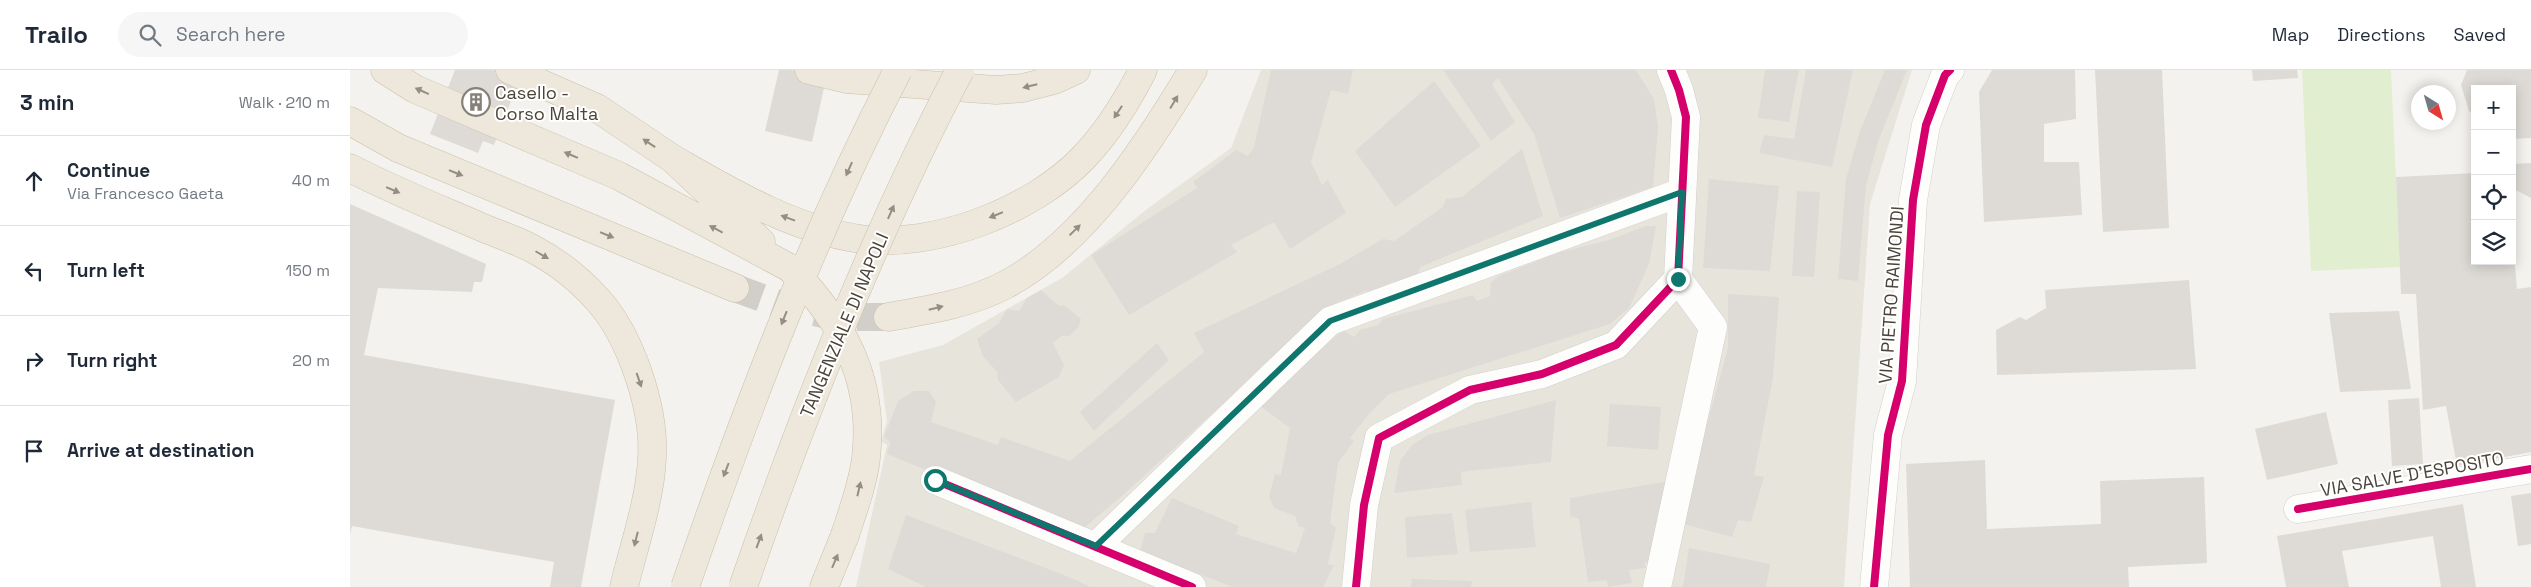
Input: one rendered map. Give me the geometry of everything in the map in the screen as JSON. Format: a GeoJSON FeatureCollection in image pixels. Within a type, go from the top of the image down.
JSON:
{"type":"FeatureCollection","features":[{"type":"Feature","properties":{"kind":"highway"},"geometry":{"type":"LineString","coordinates":[[385,70],[414,88],[619,176],[790,268]]}},
{"type":"Feature","properties":{"kind":"highway"},"geometry":{"type":"LineString","coordinates":[[510,70],[597,108],[673,159],[741,198],[826,232],[860,239],[892,241],[936,235],[1011,209],[1048,188],[1083,158],[1108,128],[1143,70]]}},
{"type":"Feature","properties":{"kind":"highway"},"geometry":{"type":"LineString","coordinates":[[809,70],[846,79],[996,90],[1023,88],[1054,80],[1076,70]]}},
{"type":"Feature","properties":{"kind":"highway"},"geometry":{"type":"LineString","coordinates":[[685,587],[764,369],[811,252],[870,125],[898,70]]}},
{"type":"Feature","properties":{"kind":"highway","name":"TANGENZIALE DI NAPOLI"},"geometry":{"type":"LineString","coordinates":[[743,587],[792,452],[854,294],[960,70]]}},
{"type":"Feature","properties":{"kind":"highway"},"geometry":{"type":"LineString","coordinates":[[888,317],[968,301],[1005,285],[1044,259],[1086,219],[1122,178],[1161,122],[1193,70]]}},
{"type":"Feature","properties":{"kind":"highway"},"geometry":{"type":"LineString","coordinates":[[350,121],[398,148],[734,288]]}},
{"type":"Feature","properties":{"kind":"highway"},"geometry":{"type":"LineString","coordinates":[[673,159],[790,268],[816,295],[837,324],[864,391],[868,422],[866,459],[858,495],[845,535],[824,587]]}},
{"type":"Feature","properties":{"kind":"highway"},"geometry":{"type":"LineString","coordinates":[[350,168],[382,185],[532,248],[552,260],[578,280],[599,301],[631,355],[651,426],[652,459],[644,506],[624,587]]}},
{"type":"Feature","properties":{"kind":"street"},"geometry":{"type":"LineString","coordinates":[[1657,587],[1713,327],[1678,279],[1686,117],[1679,90],[1671,70]]}},
{"type":"Feature","properties":{"kind":"street","name":"VIA PIETRO RAIMONDI"},"geometry":{"type":"LineString","coordinates":[[1874,587],[1888,435],[1902,381],[1913,200],[1926,125],[1945,75],[1950,70]]}},
{"type":"Feature","properties":{"kind":"street"},"geometry":{"type":"LineString","coordinates":[[1096,546],[1330,321],[1682,192]]}},
{"type":"Feature","properties":{"kind":"street"},"geometry":{"type":"LineString","coordinates":[[1356,587],[1364,505],[1379,438],[1470,390],[1542,374],[1616,345],[1678,279]]}},
{"type":"Feature","properties":{"kind":"street","name":"VIA SALVE D'ESPOSITO"},"geometry":{"type":"LineString","coordinates":[[2298,509],[2531,469]]}},
{"type":"Feature","properties":{"kind":"street"},"geometry":{"type":"LineString","coordinates":[[935,480],[1192,587]]}},
{"type":"Feature","properties":{"kind":"shaded area"},"geometry":{"type":"Polygon","coordinates":[[[1261,70],[1912,70],[1870,204],[1844,587],[856,587],[887,445],[881,441],[887,421],[879,362],[943,345],[1062,278],[1147,209],[1231,148],[1261,70]]]}},
{"type":"Feature","properties":{"kind":"green space"},"geometry":{"type":"Polygon","coordinates":[[[2302,70],[2391,70],[2400,267],[2311,271],[2302,70]]]}},
{"type":"Feature","properties":{"kind":"building","name":"Casello - Corso Malta"},"geometry":{"type":"Polygon","coordinates":[[[455,70],[523,70],[494,145],[483,141],[478,153],[430,134],[455,70]]]}},
{"type":"Feature","properties":{"kind":"building"},"geometry":{"type":"Polygon","coordinates":[[[779,70],[828,70],[812,142],[765,131],[779,70]]]}},
{"type":"Feature","properties":{"kind":"building"},"geometry":{"type":"Polygon","coordinates":[[[1271,70],[1353,70],[1348,94],[1331,90],[1311,162],[1322,185],[1328,180],[1346,213],[1290,249],[1274,222],[1231,245],[1237,252],[1129,315],[1091,255],[1197,188],[1193,182],[1236,150],[1248,156],[1254,147],[1271,70]]]}},
{"type":"Feature","properties":{"kind":"building"},"geometry":{"type":"Polygon","coordinates":[[[1443,70],[1636,70],[1654,99],[1658,127],[1653,187],[1560,218],[1534,134],[1498,78],[1492,84],[1515,122],[1491,141],[1443,70]]]}},
{"type":"Feature","properties":{"kind":"building"},"geometry":{"type":"Polygon","coordinates":[[[1765,70],[1799,70],[1789,122],[1758,118],[1765,70]]]}},
{"type":"Feature","properties":{"kind":"building"},"geometry":{"type":"Polygon","coordinates":[[[1806,70],[1853,70],[1832,167],[1759,153],[1764,135],[1794,139],[1806,70]]]}},
{"type":"Feature","properties":{"kind":"building"},"geometry":{"type":"Polygon","coordinates":[[[1885,70],[1907,70],[1879,139],[1866,185],[1858,281],[1838,279],[1846,179],[1860,131],[1885,70]]]}},
{"type":"Feature","properties":{"kind":"building"},"geometry":{"type":"Polygon","coordinates":[[[1992,70],[2075,70],[2076,119],[2044,124],[2044,162],[2079,162],[2082,215],[1984,222],[1979,92],[1992,70]]]}},
{"type":"Feature","properties":{"kind":"building"},"geometry":{"type":"Polygon","coordinates":[[[2095,70],[2162,70],[2169,228],[2103,232],[2095,70]]]}},
{"type":"Feature","properties":{"kind":"building"},"geometry":{"type":"Polygon","coordinates":[[[2252,70],[2297,70],[2298,78],[2253,81],[2252,70]]]}},
{"type":"Feature","properties":{"kind":"building"},"geometry":{"type":"Polygon","coordinates":[[[2467,70],[2531,70],[2531,138],[2516,139],[2516,85],[2471,85],[2471,113],[2461,85],[2467,70]]]}},
{"type":"Feature","properties":{"kind":"building"},"geometry":{"type":"Polygon","coordinates":[[[1434,81],[1481,146],[1395,207],[1355,151],[1434,81]]]}},
{"type":"Feature","properties":{"kind":"building"},"geometry":{"type":"Polygon","coordinates":[[[1522,149],[1543,216],[1420,267],[1418,274],[1397,285],[1394,281],[1374,292],[1365,291],[1330,306],[1124,494],[1079,532],[887,454],[890,442],[884,437],[898,401],[914,391],[929,391],[936,402],[931,422],[998,445],[1001,437],[1070,461],[1204,352],[1194,333],[1340,264],[1383,239],[1394,241],[1443,207],[1446,199],[1462,197],[1522,149]]]}},
{"type":"Feature","properties":{"kind":"building"},"geometry":{"type":"Polygon","coordinates":[[[2531,163],[2531,198],[2516,190],[2516,164],[2531,163]]]}},
{"type":"Feature","properties":{"kind":"building"},"geometry":{"type":"Polygon","coordinates":[[[2471,173],[2471,265],[2515,265],[2517,289],[2531,287],[2531,452],[2457,466],[2446,406],[2423,410],[2416,294],[2401,294],[2396,177],[2471,173]]]}},
{"type":"Feature","properties":{"kind":"building"},"geometry":{"type":"Polygon","coordinates":[[[1709,179],[1779,186],[1770,271],[1703,268],[1709,179]]]}},
{"type":"Feature","properties":{"kind":"building"},"geometry":{"type":"Polygon","coordinates":[[[1797,191],[1820,192],[1814,277],[1792,276],[1797,191]]]}},
{"type":"Feature","properties":{"kind":"building"},"geometry":{"type":"Polygon","coordinates":[[[350,204],[486,264],[482,282],[474,282],[472,292],[378,288],[364,355],[615,400],[581,587],[550,587],[554,562],[352,526],[350,534],[350,204]]]}},
{"type":"Feature","properties":{"kind":"building"},"geometry":{"type":"Polygon","coordinates":[[[1646,226],[1656,226],[1649,264],[1629,308],[1610,324],[1389,394],[1370,413],[1350,438],[1354,441],[1338,463],[1330,523],[1336,528],[1328,564],[1334,565],[1323,587],[1233,587],[1140,551],[1145,533],[1155,533],[1172,498],[1239,526],[1236,534],[1296,553],[1305,528],[1298,526],[1295,516],[1274,508],[1269,496],[1275,474],[1281,475],[1290,428],[1259,405],[1343,330],[1354,337],[1360,330],[1378,325],[1383,319],[1473,295],[1477,301],[1490,296],[1491,282],[1499,276],[1561,252],[1609,240],[1646,226]]]}},
{"type":"Feature","properties":{"kind":"building"},"geometry":{"type":"Polygon","coordinates":[[[2189,280],[2196,369],[1997,375],[1996,330],[2020,317],[2026,320],[2046,308],[2045,290],[2189,280]]]}},
{"type":"Feature","properties":{"kind":"building"},"geometry":{"type":"Polygon","coordinates":[[[1041,290],[1059,306],[1064,305],[1081,319],[1078,328],[1069,336],[1061,336],[1053,343],[1064,365],[1059,377],[1016,402],[998,380],[997,372],[983,356],[977,339],[999,323],[1007,309],[1019,311],[1027,298],[1041,290]]]}},
{"type":"Feature","properties":{"kind":"building"},"geometry":{"type":"Polygon","coordinates":[[[1728,294],[1779,297],[1773,378],[1754,475],[1764,477],[1751,522],[1738,520],[1732,537],[1680,523],[1728,348],[1728,294]]]}},
{"type":"Feature","properties":{"kind":"building"},"geometry":{"type":"Polygon","coordinates":[[[2399,311],[2411,389],[2340,392],[2329,313],[2399,311]]]}},
{"type":"Feature","properties":{"kind":"building"},"geometry":{"type":"Polygon","coordinates":[[[1157,343],[1169,360],[1094,431],[1080,412],[1157,343]]]}},
{"type":"Feature","properties":{"kind":"building"},"geometry":{"type":"Polygon","coordinates":[[[2419,398],[2423,464],[2392,466],[2388,400],[2419,398]]]}},
{"type":"Feature","properties":{"kind":"building"},"geometry":{"type":"Polygon","coordinates":[[[1556,400],[1551,462],[1461,472],[1462,485],[1394,493],[1400,461],[1412,445],[1428,435],[1556,400]]]}},
{"type":"Feature","properties":{"kind":"building"},"geometry":{"type":"Polygon","coordinates":[[[1610,404],[1661,407],[1658,450],[1607,446],[1610,404]]]}},
{"type":"Feature","properties":{"kind":"building"},"geometry":{"type":"Polygon","coordinates":[[[2326,412],[2338,464],[2267,480],[2255,429],[2326,412]]]}},
{"type":"Feature","properties":{"kind":"building"},"geometry":{"type":"Polygon","coordinates":[[[1985,460],[1987,529],[2101,524],[2100,481],[2204,477],[2207,563],[2128,567],[2129,587],[1910,587],[1906,464],[1985,460]]]}},
{"type":"Feature","properties":{"kind":"building"},"geometry":{"type":"Polygon","coordinates":[[[1675,480],[1666,520],[1655,526],[1658,541],[1652,561],[1644,562],[1646,568],[1629,570],[1632,583],[1608,587],[1607,580],[1588,582],[1579,519],[1570,516],[1570,498],[1675,480]]]}},
{"type":"Feature","properties":{"kind":"building"},"geometry":{"type":"Polygon","coordinates":[[[2531,493],[2531,544],[2518,546],[2511,496],[2531,493]]]}},
{"type":"Feature","properties":{"kind":"building"},"geometry":{"type":"Polygon","coordinates":[[[1531,502],[1536,547],[1470,552],[1465,510],[1531,502]]]}},
{"type":"Feature","properties":{"kind":"building"},"geometry":{"type":"Polygon","coordinates":[[[2463,504],[2476,587],[2441,587],[2433,536],[2342,551],[2349,587],[2286,587],[2277,536],[2463,504]]]}},
{"type":"Feature","properties":{"kind":"building"},"geometry":{"type":"Polygon","coordinates":[[[1452,513],[1458,554],[1407,558],[1405,517],[1452,513]]]}},
{"type":"Feature","properties":{"kind":"building"},"geometry":{"type":"Polygon","coordinates":[[[906,515],[1069,577],[1090,587],[926,587],[888,569],[906,515]]]}},
{"type":"Feature","properties":{"kind":"building"},"geometry":{"type":"Polygon","coordinates":[[[1689,548],[1770,564],[1766,587],[1683,587],[1689,548]]]}},
{"type":"Feature","properties":{"kind":"building"},"geometry":{"type":"Polygon","coordinates":[[[1412,579],[1472,581],[1471,587],[1411,587],[1412,579]]]}},
{"type":"Feature","properties":{"kind":"tunnel"},"geometry":{"type":"LineString","coordinates":[[735,288],[776,303],[836,317],[888,317]]}},
{"type":"Feature","properties":{"kind":"cycle path"},"geometry":{"type":"LineString","coordinates":[[1356,587],[1364,505],[1379,438],[1470,390],[1542,374],[1616,345],[1678,279],[1686,117],[1679,90],[1671,70]]}},
{"type":"Feature","properties":{"kind":"cycle path"},"geometry":{"type":"LineString","coordinates":[[1874,587],[1888,435],[1902,381],[1913,200],[1926,125],[1945,75],[1950,70]]}},
{"type":"Feature","properties":{"kind":"cycle path"},"geometry":{"type":"LineString","coordinates":[[2298,509],[2531,469]]}},
{"type":"Feature","properties":{"kind":"cycle path"},"geometry":{"type":"LineString","coordinates":[[935,480],[1192,587]]}},
{"type":"Feature","properties":{"kind":"place","name":"Casello - Corso Malta"},"geometry":{"type":"Point","coordinates":[476,102]}},
{"type":"Feature","properties":{"kind":"route"},"geometry":{"type":"LineString","coordinates":[[935,480],[1096,546],[1330,321],[1682,192],[1678,279]]}}]}
